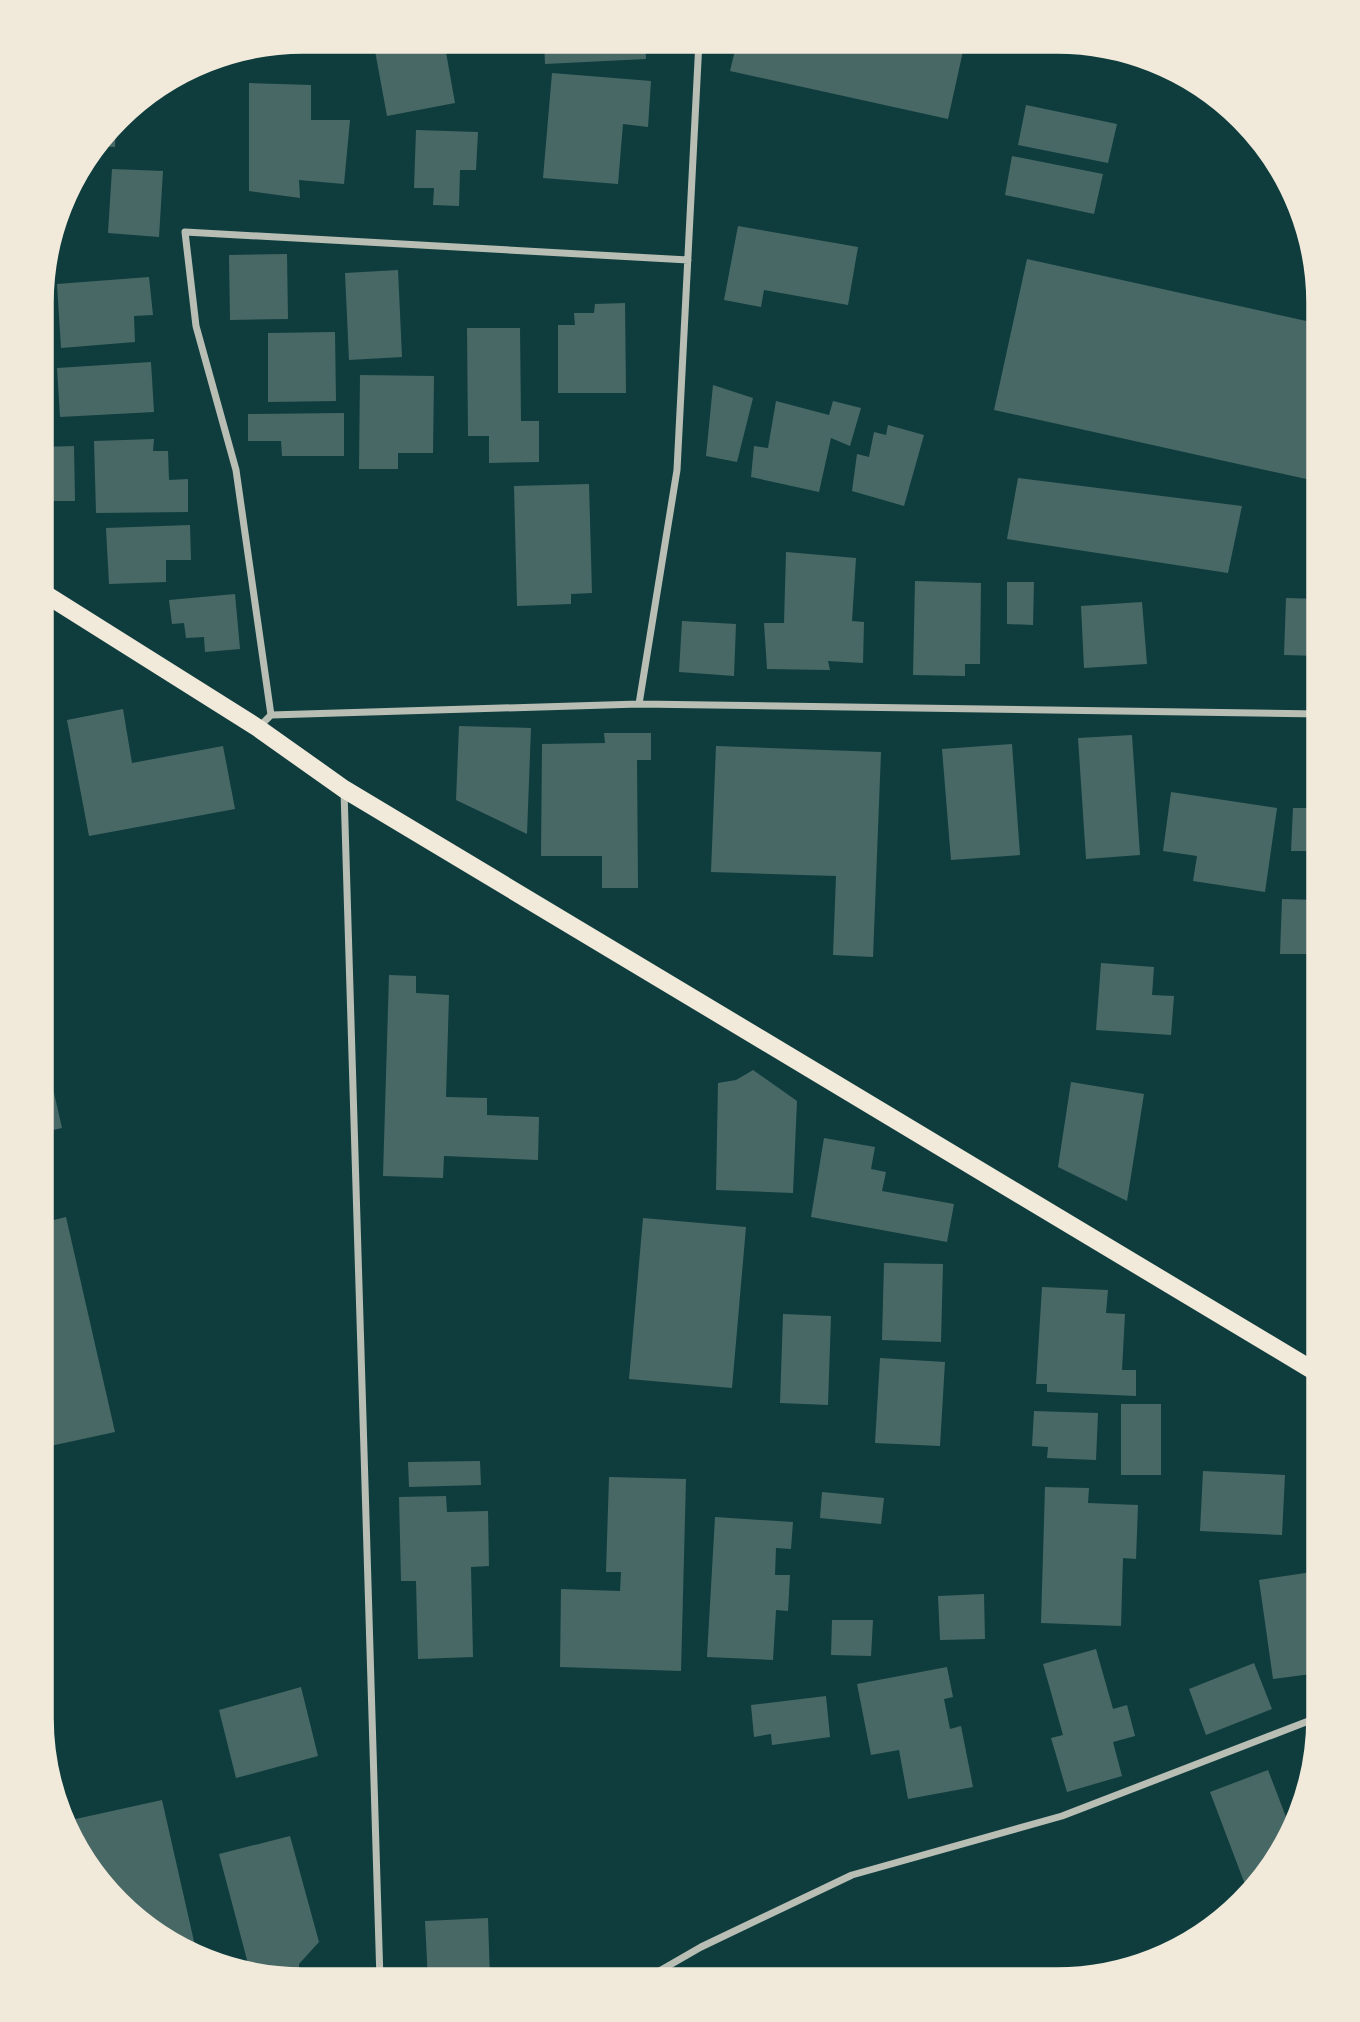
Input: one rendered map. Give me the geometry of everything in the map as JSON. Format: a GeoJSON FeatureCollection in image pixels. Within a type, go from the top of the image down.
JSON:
{"type":"FeatureCollection","features":[{"type":"Feature","properties":{"kind":"main road"},"geometry":{"type":"LineString","coordinates":[[52,598],[258,728],[344,789],[1308,1367]]}},
{"type":"Feature","properties":{"kind":"street"},"geometry":{"type":"LineString","coordinates":[[639,704],[677,470],[698,52]]}},
{"type":"Feature","properties":{"kind":"street"},"geometry":{"type":"LineString","coordinates":[[271,715],[236,470],[196,326],[185,232],[688,260]]}},
{"type":"Feature","properties":{"kind":"street"},"geometry":{"type":"LineString","coordinates":[[258,728],[271,715],[639,704],[1308,714]]}},
{"type":"Feature","properties":{"kind":"street"},"geometry":{"type":"LineString","coordinates":[[344,789],[380,1969]]}},
{"type":"Feature","properties":{"kind":"street"},"geometry":{"type":"LineString","coordinates":[[663,1969],[701,1947],[852,1875],[1062,1816],[1308,1721]]}},
{"type":"Feature","properties":{"kind":"building"},"geometry":{"type":"Polygon","coordinates":[[[375,52],[446,52],[455,103],[387,116],[375,52]]]}},
{"type":"Feature","properties":{"kind":"building"},"geometry":{"type":"Polygon","coordinates":[[[544,52],[646,52],[646,59],[545,64],[544,52]]]}},
{"type":"Feature","properties":{"kind":"building"},"geometry":{"type":"Polygon","coordinates":[[[735,52],[963,52],[948,119],[730,71],[735,52]]]}},
{"type":"Feature","properties":{"kind":"building"},"geometry":{"type":"Polygon","coordinates":[[[552,73],[651,81],[648,127],[623,124],[618,184],[543,178],[552,73]]]}},
{"type":"Feature","properties":{"kind":"building"},"geometry":{"type":"Polygon","coordinates":[[[249,83],[311,85],[311,120],[350,120],[344,184],[299,180],[300,198],[249,191],[249,83]]]}},
{"type":"Feature","properties":{"kind":"building"},"geometry":{"type":"Polygon","coordinates":[[[1026,105],[1117,124],[1108,163],[1018,145],[1026,105]]]}},
{"type":"Feature","properties":{"kind":"building"},"geometry":{"type":"Polygon","coordinates":[[[416,130],[478,132],[476,170],[460,170],[459,206],[433,205],[434,188],[414,188],[416,130]]]}},
{"type":"Feature","properties":{"kind":"building"},"geometry":{"type":"Polygon","coordinates":[[[115,138],[115,147],[108,147],[115,138]]]}},
{"type":"Feature","properties":{"kind":"building"},"geometry":{"type":"Polygon","coordinates":[[[1012,156],[1103,174],[1094,214],[1005,195],[1012,156]]]}},
{"type":"Feature","properties":{"kind":"building"},"geometry":{"type":"Polygon","coordinates":[[[112,169],[163,171],[159,237],[108,233],[112,169]]]}},
{"type":"Feature","properties":{"kind":"building"},"geometry":{"type":"Polygon","coordinates":[[[738,226],[858,247],[848,305],[764,290],[761,307],[724,300],[738,226]]]}},
{"type":"Feature","properties":{"kind":"building"},"geometry":{"type":"Polygon","coordinates":[[[287,254],[288,319],[230,320],[229,255],[287,254]]]}},
{"type":"Feature","properties":{"kind":"building"},"geometry":{"type":"Polygon","coordinates":[[[1027,259],[1308,321],[1308,479],[994,410],[1027,259]]]}},
{"type":"Feature","properties":{"kind":"building"},"geometry":{"type":"Polygon","coordinates":[[[398,270],[402,357],[349,360],[345,273],[398,270]]]}},
{"type":"Feature","properties":{"kind":"building"},"geometry":{"type":"Polygon","coordinates":[[[149,277],[153,315],[134,316],[135,342],[61,348],[57,284],[149,277]]]}},
{"type":"Feature","properties":{"kind":"building"},"geometry":{"type":"Polygon","coordinates":[[[625,303],[626,393],[558,393],[558,325],[575,325],[574,313],[594,313],[595,304],[625,303]]]}},
{"type":"Feature","properties":{"kind":"building"},"geometry":{"type":"Polygon","coordinates":[[[467,328],[520,328],[521,421],[539,421],[539,462],[489,463],[489,436],[468,436],[467,328]]]}},
{"type":"Feature","properties":{"kind":"building"},"geometry":{"type":"Polygon","coordinates":[[[335,332],[336,401],[268,402],[268,333],[335,332]]]}},
{"type":"Feature","properties":{"kind":"building"},"geometry":{"type":"Polygon","coordinates":[[[151,362],[154,412],[60,417],[57,368],[151,362]]]}},
{"type":"Feature","properties":{"kind":"building"},"geometry":{"type":"Polygon","coordinates":[[[360,375],[434,376],[433,453],[398,453],[398,469],[359,469],[360,375]]]}},
{"type":"Feature","properties":{"kind":"building"},"geometry":{"type":"Polygon","coordinates":[[[713,385],[753,398],[737,462],[706,456],[713,385]]]}},
{"type":"Feature","properties":{"kind":"building"},"geometry":{"type":"Polygon","coordinates":[[[776,401],[829,415],[833,401],[861,408],[850,446],[831,438],[819,492],[751,477],[754,446],[768,448],[776,401]]]}},
{"type":"Feature","properties":{"kind":"building"},"geometry":{"type":"Polygon","coordinates":[[[344,413],[344,456],[282,456],[281,441],[248,441],[248,414],[344,413]]]}},
{"type":"Feature","properties":{"kind":"building"},"geometry":{"type":"Polygon","coordinates":[[[888,425],[924,435],[904,506],[852,491],[857,454],[869,457],[874,432],[886,435],[888,425]]]}},
{"type":"Feature","properties":{"kind":"building"},"geometry":{"type":"Polygon","coordinates":[[[154,439],[153,451],[168,451],[169,480],[188,479],[188,512],[96,513],[94,441],[154,439]]]}},
{"type":"Feature","properties":{"kind":"building"},"geometry":{"type":"Polygon","coordinates":[[[74,446],[75,501],[52,501],[52,447],[74,446]]]}},
{"type":"Feature","properties":{"kind":"building"},"geometry":{"type":"Polygon","coordinates":[[[1018,478],[1242,506],[1228,573],[1007,539],[1018,478]]]}},
{"type":"Feature","properties":{"kind":"building"},"geometry":{"type":"Polygon","coordinates":[[[589,484],[592,593],[571,594],[571,604],[517,606],[514,486],[589,484]]]}},
{"type":"Feature","properties":{"kind":"building"},"geometry":{"type":"Polygon","coordinates":[[[190,525],[191,560],[166,560],[166,582],[109,584],[106,528],[190,525]]]}},
{"type":"Feature","properties":{"kind":"building"},"geometry":{"type":"Polygon","coordinates":[[[786,552],[856,558],[852,621],[864,622],[863,663],[828,661],[830,670],[767,669],[764,623],[784,623],[786,552]]]}},
{"type":"Feature","properties":{"kind":"building"},"geometry":{"type":"Polygon","coordinates":[[[915,581],[981,583],[980,664],[965,664],[965,676],[913,675],[915,581]]]}},
{"type":"Feature","properties":{"kind":"building"},"geometry":{"type":"Polygon","coordinates":[[[1007,582],[1034,582],[1033,625],[1007,624],[1007,582]]]}},
{"type":"Feature","properties":{"kind":"building"},"geometry":{"type":"Polygon","coordinates":[[[235,594],[240,649],[205,652],[204,637],[186,638],[184,623],[172,624],[169,600],[235,594]]]}},
{"type":"Feature","properties":{"kind":"building"},"geometry":{"type":"Polygon","coordinates":[[[1286,598],[1308,599],[1308,656],[1284,655],[1286,598]]]}},
{"type":"Feature","properties":{"kind":"building"},"geometry":{"type":"Polygon","coordinates":[[[1142,602],[1147,664],[1084,668],[1081,606],[1142,602]]]}},
{"type":"Feature","properties":{"kind":"building"},"geometry":{"type":"Polygon","coordinates":[[[682,621],[736,624],[734,676],[679,672],[682,621]]]}},
{"type":"Feature","properties":{"kind":"building"},"geometry":{"type":"Polygon","coordinates":[[[123,709],[132,763],[223,746],[235,809],[89,836],[67,720],[123,709]]]}},
{"type":"Feature","properties":{"kind":"building"},"geometry":{"type":"Polygon","coordinates":[[[459,726],[531,728],[527,834],[456,800],[459,726]]]}},
{"type":"Feature","properties":{"kind":"building"},"geometry":{"type":"Polygon","coordinates":[[[604,733],[651,733],[651,760],[637,760],[638,888],[602,888],[602,856],[541,856],[542,744],[605,743],[604,733]]]}},
{"type":"Feature","properties":{"kind":"building"},"geometry":{"type":"Polygon","coordinates":[[[1132,735],[1140,855],[1086,859],[1078,738],[1132,735]]]}},
{"type":"Feature","properties":{"kind":"building"},"geometry":{"type":"Polygon","coordinates":[[[1012,744],[1020,855],[951,860],[942,749],[1012,744]]]}},
{"type":"Feature","properties":{"kind":"building"},"geometry":{"type":"Polygon","coordinates":[[[716,746],[881,752],[873,957],[833,955],[836,876],[711,872],[716,746]]]}},
{"type":"Feature","properties":{"kind":"building"},"geometry":{"type":"Polygon","coordinates":[[[1171,792],[1277,808],[1265,892],[1193,881],[1197,856],[1163,851],[1171,792]]]}},
{"type":"Feature","properties":{"kind":"building"},"geometry":{"type":"Polygon","coordinates":[[[1293,808],[1308,808],[1308,851],[1291,851],[1293,808]]]}},
{"type":"Feature","properties":{"kind":"building"},"geometry":{"type":"Polygon","coordinates":[[[1282,899],[1308,900],[1308,954],[1280,954],[1282,899]]]}},
{"type":"Feature","properties":{"kind":"building"},"geometry":{"type":"Polygon","coordinates":[[[1101,963],[1154,967],[1152,995],[1174,996],[1171,1035],[1096,1030],[1101,963]]]}},
{"type":"Feature","properties":{"kind":"building"},"geometry":{"type":"Polygon","coordinates":[[[389,975],[416,976],[416,993],[449,995],[446,1097],[487,1098],[487,1115],[539,1117],[538,1160],[444,1156],[443,1178],[383,1176],[389,975]]]}},
{"type":"Feature","properties":{"kind":"building"},"geometry":{"type":"Polygon","coordinates":[[[753,1070],[797,1101],[793,1193],[716,1190],[718,1083],[736,1080],[753,1070]]]}},
{"type":"Feature","properties":{"kind":"building"},"geometry":{"type":"Polygon","coordinates":[[[1071,1082],[1144,1094],[1127,1201],[1058,1167],[1071,1082]]]}},
{"type":"Feature","properties":{"kind":"building"},"geometry":{"type":"Polygon","coordinates":[[[52,1084],[62,1128],[52,1130],[52,1084]]]}},
{"type":"Feature","properties":{"kind":"building"},"geometry":{"type":"Polygon","coordinates":[[[824,1138],[875,1147],[871,1169],[886,1172],[882,1191],[954,1204],[947,1242],[811,1217],[824,1138]]]}},
{"type":"Feature","properties":{"kind":"building"},"geometry":{"type":"Polygon","coordinates":[[[66,1217],[115,1432],[52,1446],[52,1220],[66,1217]]]}},
{"type":"Feature","properties":{"kind":"building"},"geometry":{"type":"Polygon","coordinates":[[[643,1218],[746,1227],[732,1388],[629,1379],[643,1218]]]}},
{"type":"Feature","properties":{"kind":"building"},"geometry":{"type":"Polygon","coordinates":[[[884,1263],[943,1264],[941,1342],[882,1340],[884,1263]]]}},
{"type":"Feature","properties":{"kind":"building"},"geometry":{"type":"Polygon","coordinates":[[[1042,1287],[1108,1290],[1106,1313],[1125,1314],[1122,1370],[1136,1370],[1136,1396],[1047,1392],[1047,1384],[1036,1384],[1042,1287]]]}},
{"type":"Feature","properties":{"kind":"building"},"geometry":{"type":"Polygon","coordinates":[[[783,1314],[831,1316],[828,1405],[780,1403],[783,1314]]]}},
{"type":"Feature","properties":{"kind":"building"},"geometry":{"type":"Polygon","coordinates":[[[880,1358],[945,1362],[940,1446],[875,1443],[880,1358]]]}},
{"type":"Feature","properties":{"kind":"building"},"geometry":{"type":"Polygon","coordinates":[[[1121,1404],[1161,1404],[1161,1475],[1121,1475],[1121,1404]]]}},
{"type":"Feature","properties":{"kind":"building"},"geometry":{"type":"Polygon","coordinates":[[[1034,1411],[1098,1413],[1096,1460],[1047,1458],[1048,1447],[1032,1446],[1034,1411]]]}},
{"type":"Feature","properties":{"kind":"building"},"geometry":{"type":"Polygon","coordinates":[[[480,1461],[481,1485],[409,1487],[408,1462],[480,1461]]]}},
{"type":"Feature","properties":{"kind":"building"},"geometry":{"type":"Polygon","coordinates":[[[1203,1471],[1285,1475],[1282,1535],[1200,1531],[1203,1471]]]}},
{"type":"Feature","properties":{"kind":"building"},"geometry":{"type":"Polygon","coordinates":[[[609,1477],[686,1479],[681,1671],[560,1667],[561,1589],[620,1591],[621,1572],[606,1572],[609,1477]]]}},
{"type":"Feature","properties":{"kind":"building"},"geometry":{"type":"Polygon","coordinates":[[[1045,1487],[1089,1488],[1088,1503],[1138,1505],[1136,1559],[1123,1558],[1121,1626],[1041,1623],[1045,1487]]]}},
{"type":"Feature","properties":{"kind":"building"},"geometry":{"type":"Polygon","coordinates":[[[822,1492],[884,1498],[881,1524],[820,1518],[822,1492]]]}},
{"type":"Feature","properties":{"kind":"building"},"geometry":{"type":"Polygon","coordinates":[[[446,1496],[447,1512],[488,1511],[489,1566],[471,1567],[473,1657],[418,1659],[416,1581],[401,1581],[399,1497],[446,1496]]]}},
{"type":"Feature","properties":{"kind":"building"},"geometry":{"type":"Polygon","coordinates":[[[715,1517],[793,1522],[791,1549],[776,1548],[775,1575],[790,1575],[788,1611],[776,1610],[773,1660],[707,1657],[715,1517]]]}},
{"type":"Feature","properties":{"kind":"building"},"geometry":{"type":"Polygon","coordinates":[[[1308,1573],[1308,1674],[1273,1679],[1259,1580],[1308,1573]]]}},
{"type":"Feature","properties":{"kind":"building"},"geometry":{"type":"Polygon","coordinates":[[[984,1594],[985,1639],[940,1640],[938,1596],[984,1594]]]}},
{"type":"Feature","properties":{"kind":"building"},"geometry":{"type":"Polygon","coordinates":[[[832,1620],[873,1620],[871,1656],[831,1655],[832,1620]]]}},
{"type":"Feature","properties":{"kind":"building"},"geometry":{"type":"Polygon","coordinates":[[[1096,1649],[1113,1709],[1127,1705],[1135,1736],[1113,1742],[1122,1776],[1067,1792],[1051,1738],[1063,1735],[1043,1664],[1096,1649]]]}},
{"type":"Feature","properties":{"kind":"building"},"geometry":{"type":"Polygon","coordinates":[[[1254,1663],[1272,1709],[1206,1735],[1189,1689],[1254,1663]]]}},
{"type":"Feature","properties":{"kind":"building"},"geometry":{"type":"Polygon","coordinates":[[[947,1667],[953,1697],[944,1699],[950,1729],[961,1726],[973,1787],[908,1799],[899,1750],[871,1755],[857,1684],[947,1667]]]}},
{"type":"Feature","properties":{"kind":"building"},"geometry":{"type":"Polygon","coordinates":[[[301,1687],[318,1756],[236,1778],[219,1710],[301,1687]]]}},
{"type":"Feature","properties":{"kind":"building"},"geometry":{"type":"Polygon","coordinates":[[[826,1696],[830,1737],[772,1745],[771,1734],[754,1737],[751,1705],[826,1696]]]}},
{"type":"Feature","properties":{"kind":"building"},"geometry":{"type":"Polygon","coordinates":[[[1268,1770],[1287,1819],[1274,1844],[1245,1884],[1210,1792],[1268,1770]]]}},
{"type":"Feature","properties":{"kind":"building"},"geometry":{"type":"Polygon","coordinates":[[[162,1800],[195,1945],[151,1918],[126,1896],[95,1858],[74,1819],[162,1800]]]}},
{"type":"Feature","properties":{"kind":"building"},"geometry":{"type":"Polygon","coordinates":[[[290,1836],[319,1942],[299,1964],[299,1969],[248,1963],[219,1854],[290,1836]]]}},
{"type":"Feature","properties":{"kind":"building"},"geometry":{"type":"Polygon","coordinates":[[[488,1918],[490,1969],[427,1969],[425,1921],[488,1918]]]}}]}
